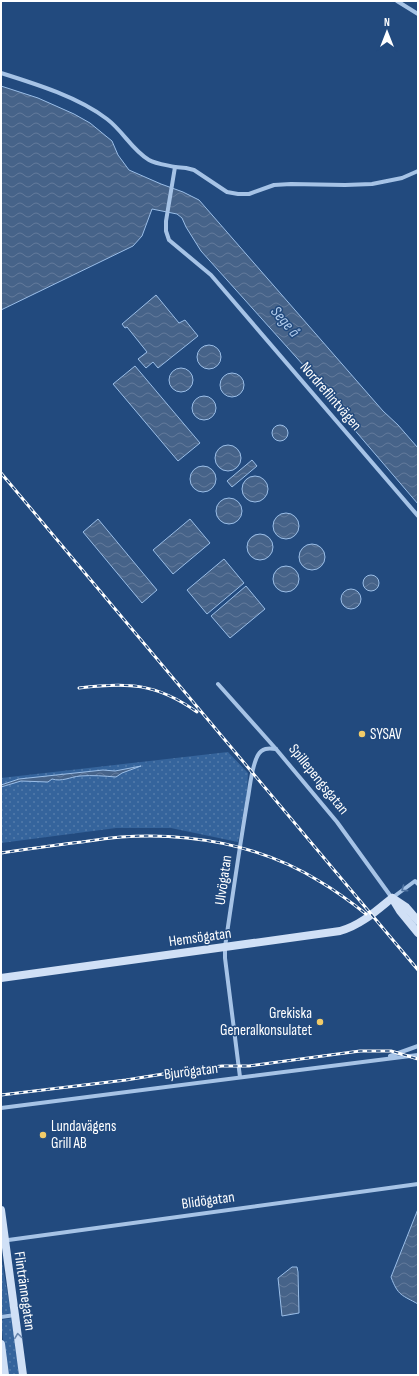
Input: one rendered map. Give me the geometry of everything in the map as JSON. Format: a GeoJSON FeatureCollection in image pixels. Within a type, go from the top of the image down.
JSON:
{"type":"FeatureCollection","features":[{"type":"Feature","properties":{"kind":"street"},"geometry":{"type":"LineString","coordinates":[[397,1],[418,14]]}},
{"type":"Feature","properties":{"kind":"street"},"geometry":{"type":"LineString","coordinates":[[1,73],[84,104],[108,119],[140,154],[150,160],[175,167],[194,170],[227,192],[249,194],[274,185],[291,184],[372,184],[402,178],[418,171]]}},
{"type":"Feature","properties":{"kind":"street","name":"Nordreflintvägen"},"geometry":{"type":"LineString","coordinates":[[175,167],[166,221],[166,231],[169,240],[211,275],[418,516]]}},
{"type":"Feature","properties":{"kind":"street","name":"Spillepengsgatan"},"geometry":{"type":"LineString","coordinates":[[218,684],[276,748],[337,822],[400,911],[418,933]]}},
{"type":"Feature","properties":{"kind":"street","name":"Ulvögatan"},"geometry":{"type":"LineString","coordinates":[[240,1077],[224,958],[225,947],[239,847],[257,757],[261,751],[267,748],[276,748]]}},
{"type":"Feature","properties":{"kind":"street"},"geometry":{"type":"LineString","coordinates":[[392,898],[417,882]]}},
{"type":"Feature","properties":{"kind":"street","name":"Spillepengsgatan"},"geometry":{"type":"LineString","coordinates":[[392,898],[406,907],[418,921]]}},
{"type":"Feature","properties":{"kind":"street","name":"Hemsögatan"},"geometry":{"type":"LineString","coordinates":[[1,978],[325,934],[350,929],[370,917],[392,898]]}},
{"type":"Feature","properties":{"kind":"street","name":"Bjurögatan"},"geometry":{"type":"LineString","coordinates":[[384,1059],[417,1046]]}},
{"type":"Feature","properties":{"kind":"street","name":"Bjurögatan"},"geometry":{"type":"LineString","coordinates":[[1,1108],[418,1055]]}},
{"type":"Feature","properties":{"kind":"street","name":"Blidögatan"},"geometry":{"type":"LineString","coordinates":[[3,1240],[418,1184]]}},
{"type":"Feature","properties":{"kind":"street","name":"Flintrännegatan"},"geometry":{"type":"LineString","coordinates":[[1,1210],[3,1240],[23,1375]]}},
{"type":"Feature","properties":{"kind":"street"},"geometry":{"type":"LineString","coordinates":[[1,1317],[15,1315]]}},
{"type":"Feature","properties":{"kind":"street"},"geometry":{"type":"LineString","coordinates":[[1,1344],[5,1375]]}},
{"type":"Feature","properties":{"kind":"shaded area"},"geometry":{"type":"Polygon","coordinates":[[[228,752],[248,773],[247,793],[238,842],[171,828],[116,828],[1,843],[1,778],[228,752]]]}},
{"type":"Feature","properties":{"kind":"shaded area"},"geometry":{"type":"Polygon","coordinates":[[[1,1256],[11,1313],[1,1315],[1,1256]]]}},
{"type":"Feature","properties":{"kind":"shaded area"},"geometry":{"type":"Polygon","coordinates":[[[12,1318],[19,1375],[8,1375],[1,1324],[1,1320],[12,1318]]]}},
{"type":"Feature","properties":{"kind":"water","name":"Sege å"},"geometry":{"type":"Polygon","coordinates":[[[1,86],[38,98],[90,123],[112,141],[118,155],[129,170],[199,200],[383,411],[398,425],[418,448],[418,504],[352,427],[341,404],[331,396],[201,251],[182,218],[177,214],[152,209],[142,236],[133,246],[1,310],[1,86]]]}},
{"type":"Feature","properties":{"kind":"water"},"geometry":{"type":"Polygon","coordinates":[[[156,295],[179,323],[185,320],[198,336],[158,368],[153,362],[146,368],[138,359],[147,352],[127,327],[125,328],[122,324],[156,295]]]}},
{"type":"Feature","properties":{"kind":"water"},"geometry":{"type":"Polygon","coordinates":[[[209,345],[217,349],[221,357],[217,365],[209,369],[201,365],[197,357],[201,349],[209,345]]]}},
{"type":"Feature","properties":{"kind":"water"},"geometry":{"type":"Polygon","coordinates":[[[135,366],[200,443],[178,461],[113,384],[135,366]]]}},
{"type":"Feature","properties":{"kind":"water"},"geometry":{"type":"Polygon","coordinates":[[[181,368],[189,372],[193,380],[189,388],[181,392],[173,388],[169,380],[173,372],[181,368]]]}},
{"type":"Feature","properties":{"kind":"water"},"geometry":{"type":"Polygon","coordinates":[[[232,373],[240,377],[244,385],[240,393],[232,397],[224,393],[220,385],[224,377],[232,373]]]}},
{"type":"Feature","properties":{"kind":"water"},"geometry":{"type":"Polygon","coordinates":[[[204,396],[212,400],[216,408],[212,416],[204,420],[196,416],[192,408],[196,400],[204,396]]]}},
{"type":"Feature","properties":{"kind":"water"},"geometry":{"type":"Polygon","coordinates":[[[280,425],[287,430],[288,433],[283,440],[280,441],[273,436],[272,433],[277,426],[280,425]]]}},
{"type":"Feature","properties":{"kind":"water"},"geometry":{"type":"Polygon","coordinates":[[[228,445],[237,449],[241,458],[237,467],[228,471],[219,467],[215,458],[219,449],[228,445]]]}},
{"type":"Feature","properties":{"kind":"water"},"geometry":{"type":"Polygon","coordinates":[[[252,460],[257,466],[232,487],[227,481],[252,460]]]}},
{"type":"Feature","properties":{"kind":"water"},"geometry":{"type":"Polygon","coordinates":[[[203,466],[212,470],[216,479],[212,488],[203,492],[194,488],[190,479],[194,470],[203,466]]]}},
{"type":"Feature","properties":{"kind":"water"},"geometry":{"type":"Polygon","coordinates":[[[255,476],[264,480],[268,489],[264,498],[255,502],[246,498],[242,489],[246,480],[255,476]]]}},
{"type":"Feature","properties":{"kind":"water"},"geometry":{"type":"Polygon","coordinates":[[[229,498],[238,502],[242,511],[238,520],[229,524],[220,520],[216,511],[220,502],[229,498]]]}},
{"type":"Feature","properties":{"kind":"water"},"geometry":{"type":"Polygon","coordinates":[[[286,513],[295,517],[299,526],[295,535],[286,539],[277,535],[273,526],[277,517],[286,513]]]}},
{"type":"Feature","properties":{"kind":"water"},"geometry":{"type":"Polygon","coordinates":[[[98,519],[157,590],[142,603],[83,532],[98,519]]]}},
{"type":"Feature","properties":{"kind":"water"},"geometry":{"type":"Polygon","coordinates":[[[190,519],[210,543],[173,574],[153,550],[190,519]]]}},
{"type":"Feature","properties":{"kind":"water"},"geometry":{"type":"Polygon","coordinates":[[[260,534],[269,538],[273,547],[269,556],[260,560],[251,556],[247,547],[251,538],[260,534]]]}},
{"type":"Feature","properties":{"kind":"water"},"geometry":{"type":"Polygon","coordinates":[[[312,544],[321,548],[325,557],[321,566],[312,570],[303,566],[299,557],[303,548],[312,544]]]}},
{"type":"Feature","properties":{"kind":"water"},"geometry":{"type":"Polygon","coordinates":[[[224,559],[244,583],[207,614],[187,590],[224,559]]]}},
{"type":"Feature","properties":{"kind":"water"},"geometry":{"type":"Polygon","coordinates":[[[286,566],[295,570],[299,579],[295,588],[286,592],[277,588],[273,579],[277,570],[286,566]]]}},
{"type":"Feature","properties":{"kind":"water"},"geometry":{"type":"Polygon","coordinates":[[[371,575],[377,577],[379,583],[377,589],[371,591],[365,589],[363,583],[365,577],[371,575]]]}},
{"type":"Feature","properties":{"kind":"water"},"geometry":{"type":"Polygon","coordinates":[[[246,586],[265,609],[230,638],[211,616],[246,586]]]}},
{"type":"Feature","properties":{"kind":"water"},"geometry":{"type":"Polygon","coordinates":[[[351,589],[358,592],[361,599],[358,606],[351,609],[344,606],[341,599],[344,592],[351,589]]]}},
{"type":"Feature","properties":{"kind":"water"},"geometry":{"type":"Polygon","coordinates":[[[141,766],[122,773],[116,777],[85,776],[63,780],[52,779],[48,782],[21,781],[1,787],[1,785],[19,779],[103,770],[115,771],[141,766]]]}},
{"type":"Feature","properties":{"kind":"water"},"geometry":{"type":"Polygon","coordinates":[[[418,1209],[418,1304],[404,1297],[398,1292],[391,1277],[418,1209]]]}},
{"type":"Feature","properties":{"kind":"water"},"geometry":{"type":"Polygon","coordinates":[[[292,1267],[297,1267],[298,1272],[299,1313],[282,1316],[278,1278],[292,1267]]]}},
{"type":"Feature","properties":{"kind":"railway"},"geometry":{"type":"LineString","coordinates":[[1,473],[418,970]]}},
{"type":"Feature","properties":{"kind":"railway"},"geometry":{"type":"LineString","coordinates":[[79,688],[112,685],[141,687],[168,695],[197,712]]}},
{"type":"Feature","properties":{"kind":"railway"},"geometry":{"type":"LineString","coordinates":[[1,853],[106,838],[147,836],[198,839],[249,850],[273,858],[319,881],[366,914]]}},
{"type":"Feature","properties":{"kind":"railway"},"geometry":{"type":"LineString","coordinates":[[1,1095],[126,1080],[194,1069],[222,1066],[249,1066],[360,1051],[391,1051],[418,1059]]}},
{"type":"Feature","properties":{"kind":"place","name":"SYSAV"},"geometry":{"type":"Point","coordinates":[362,734]}},
{"type":"Feature","properties":{"kind":"place","name":"Grekiska Generalkonsulatet"},"geometry":{"type":"Point","coordinates":[320,1022]}},
{"type":"Feature","properties":{"kind":"place","name":"Lundavägens Grill AB"},"geometry":{"type":"Point","coordinates":[43,1135]}}]}
